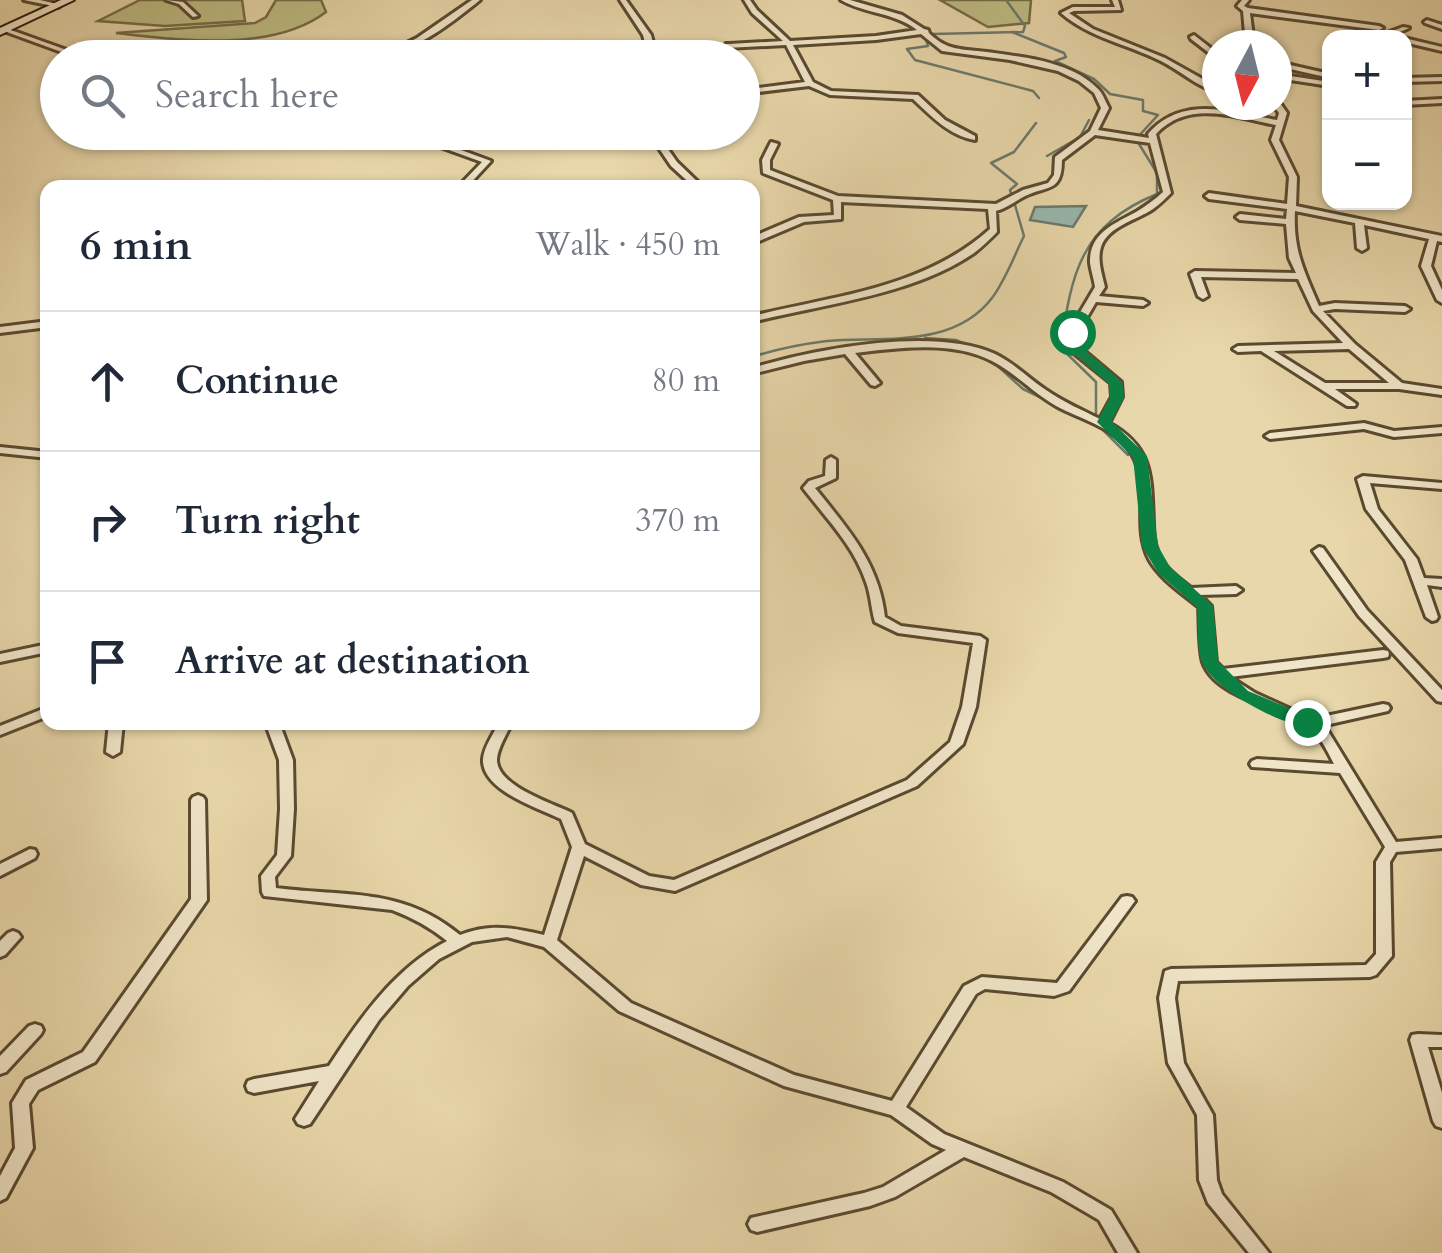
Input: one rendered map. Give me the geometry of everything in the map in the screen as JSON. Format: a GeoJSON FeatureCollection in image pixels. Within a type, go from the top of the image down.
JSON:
{"type":"FeatureCollection","features":[{"type":"Feature","properties":{"kind":"street"},"geometry":{"type":"LineString","coordinates":[[28,0],[63,2]]}},
{"type":"Feature","properties":{"kind":"street"},"geometry":{"type":"LineString","coordinates":[[169,0],[181,3],[195,16]]}},
{"type":"Feature","properties":{"kind":"street"},"geometry":{"type":"LineString","coordinates":[[421,40],[477,0]]}},
{"type":"Feature","properties":{"kind":"street"},"geometry":{"type":"LineString","coordinates":[[623,0],[648,40]]}},
{"type":"Feature","properties":{"kind":"street"},"geometry":{"type":"LineString","coordinates":[[747,0],[750,9],[790,44],[800,72],[810,84],[830,93],[915,97],[942,122],[972,138]]}},
{"type":"Feature","properties":{"kind":"street"},"geometry":{"type":"LineString","coordinates":[[760,316],[888,288],[942,266],[994,230],[992,210],[1052,184],[1058,175],[1058,159],[1093,132],[1105,108],[1094,88],[1042,63],[945,49],[932,43],[926,30],[900,17],[844,0]]}},
{"type":"Feature","properties":{"kind":"street"},"geometry":{"type":"LineString","coordinates":[[1052,12],[1119,10],[1115,0]]}},
{"type":"Feature","properties":{"kind":"street"},"geometry":{"type":"LineString","coordinates":[[1246,0],[1240,6],[1246,10],[1379,28]]}},
{"type":"Feature","properties":{"kind":"street"},"geometry":{"type":"LineString","coordinates":[[3,31],[63,2]]}},
{"type":"Feature","properties":{"kind":"street"},"geometry":{"type":"LineString","coordinates":[[1067,10],[1064,13],[1090,33],[1126,44],[1202,82]]}},
{"type":"Feature","properties":{"kind":"street"},"geometry":{"type":"LineString","coordinates":[[1246,10],[1248,30]]}},
{"type":"Feature","properties":{"kind":"street"},"geometry":{"type":"LineString","coordinates":[[1427,22],[1442,28]]}},
{"type":"Feature","properties":{"kind":"street"},"geometry":{"type":"LineString","coordinates":[[1400,30],[1405,28]]}},
{"type":"Feature","properties":{"kind":"street"},"geometry":{"type":"LineString","coordinates":[[760,45],[926,30]]}},
{"type":"Feature","properties":{"kind":"street"},"geometry":{"type":"LineString","coordinates":[[3,31],[40,43]]}},
{"type":"Feature","properties":{"kind":"street"},"geometry":{"type":"LineString","coordinates":[[1194,36],[1202,43]]}},
{"type":"Feature","properties":{"kind":"street"},"geometry":{"type":"LineString","coordinates":[[1412,42],[1442,50]]}},
{"type":"Feature","properties":{"kind":"street"},"geometry":{"type":"LineString","coordinates":[[1292,69],[1322,78]]}},
{"type":"Feature","properties":{"kind":"street"},"geometry":{"type":"LineString","coordinates":[[1292,77],[1322,79]]}},
{"type":"Feature","properties":{"kind":"street"},"geometry":{"type":"LineString","coordinates":[[1412,80],[1442,79]]}},
{"type":"Feature","properties":{"kind":"street"},"geometry":{"type":"LineString","coordinates":[[760,90],[810,84]]}},
{"type":"Feature","properties":{"kind":"street"},"geometry":{"type":"LineString","coordinates":[[1412,103],[1442,101]]}},
{"type":"Feature","properties":{"kind":"street"},"geometry":{"type":"LineString","coordinates":[[1104,422],[1117,398],[1116,382],[1078,352],[1071,340],[1072,332],[1100,287],[1091,260],[1095,245],[1124,218],[1168,192],[1151,141],[1156,127],[1180,113],[1208,111],[1280,123]]}},
{"type":"Feature","properties":{"kind":"street"},"geometry":{"type":"LineString","coordinates":[[1281,120],[1275,140],[1294,177],[1290,206],[1294,258],[1316,309],[1351,346],[1398,386]]}},
{"type":"Feature","properties":{"kind":"street"},"geometry":{"type":"LineString","coordinates":[[1093,132],[1151,141]]}},
{"type":"Feature","properties":{"kind":"street"},"geometry":{"type":"LineString","coordinates":[[774,144],[766,160],[766,172],[837,198],[1003,207]]}},
{"type":"Feature","properties":{"kind":"street"},"geometry":{"type":"LineString","coordinates":[[455,150],[487,161],[469,180]]}},
{"type":"Feature","properties":{"kind":"street"},"geometry":{"type":"LineString","coordinates":[[664,150],[691,180]]}},
{"type":"Feature","properties":{"kind":"street"},"geometry":{"type":"LineString","coordinates":[[1209,196],[1390,222],[1438,238],[1426,266],[1442,300]]}},
{"type":"Feature","properties":{"kind":"street"},"geometry":{"type":"LineString","coordinates":[[760,237],[802,219],[836,219],[837,198]]}},
{"type":"Feature","properties":{"kind":"street"},"geometry":{"type":"LineString","coordinates":[[1240,217],[1290,222]]}},
{"type":"Feature","properties":{"kind":"street"},"geometry":{"type":"LineString","coordinates":[[1359,220],[1362,248]]}},
{"type":"Feature","properties":{"kind":"street"},"geometry":{"type":"LineString","coordinates":[[1204,296],[1195,274],[1302,276]]}},
{"type":"Feature","properties":{"kind":"street"},"geometry":{"type":"LineString","coordinates":[[1096,299],[1143,303]]}},
{"type":"Feature","properties":{"kind":"street"},"geometry":{"type":"LineString","coordinates":[[1316,309],[1405,309]]}},
{"type":"Feature","properties":{"kind":"street"},"geometry":{"type":"LineString","coordinates":[[0,330],[40,325]]}},
{"type":"Feature","properties":{"kind":"street"},"geometry":{"type":"LineString","coordinates":[[760,368],[882,345],[971,352],[990,355],[1054,400],[1104,422],[1134,448],[1142,462],[1150,546],[1156,560],[1208,613],[1210,662],[1218,674],[1242,695],[1310,724],[1323,734],[1392,846]]}},
{"type":"Feature","properties":{"kind":"street"},"geometry":{"type":"LineString","coordinates":[[1238,349],[1351,346]]}},
{"type":"Feature","properties":{"kind":"street"},"geometry":{"type":"LineString","coordinates":[[1263,348],[1328,386],[1350,404]]}},
{"type":"Feature","properties":{"kind":"street"},"geometry":{"type":"LineString","coordinates":[[847,350],[874,383]]}},
{"type":"Feature","properties":{"kind":"street"},"geometry":{"type":"LineString","coordinates":[[1328,386],[1398,386],[1442,392]]}},
{"type":"Feature","properties":{"kind":"street"},"geometry":{"type":"LineString","coordinates":[[1270,436],[1364,426],[1399,434],[1442,430]]}},
{"type":"Feature","properties":{"kind":"street"},"geometry":{"type":"LineString","coordinates":[[0,450],[40,454]]}},
{"type":"Feature","properties":{"kind":"street"},"geometry":{"type":"LineString","coordinates":[[579,846],[646,881],[675,886],[912,783],[956,744],[969,708],[980,640],[898,629],[879,619],[879,597],[860,550],[809,488],[830,478],[831,460]]}},
{"type":"Feature","properties":{"kind":"street"},"geometry":{"type":"LineString","coordinates":[[1432,618],[1412,559],[1372,509],[1364,479],[1442,486]]}},
{"type":"Feature","properties":{"kind":"street"},"geometry":{"type":"LineString","coordinates":[[1319,551],[1364,613],[1442,698]]}},
{"type":"Feature","properties":{"kind":"street"},"geometry":{"type":"LineString","coordinates":[[1420,581],[1442,582]]}},
{"type":"Feature","properties":{"kind":"street"},"geometry":{"type":"LineString","coordinates":[[1190,592],[1236,590]]}},
{"type":"Feature","properties":{"kind":"street"},"geometry":{"type":"LineString","coordinates":[[0,658],[40,650]]}},
{"type":"Feature","properties":{"kind":"street"},"geometry":{"type":"LineString","coordinates":[[1218,674],[1383,654]]}},
{"type":"Feature","properties":{"kind":"street"},"geometry":{"type":"LineString","coordinates":[[1310,724],[1383,708]]}},
{"type":"Feature","properties":{"kind":"street"},"geometry":{"type":"LineString","coordinates":[[0,730],[40,714]]}},
{"type":"Feature","properties":{"kind":"street"},"geometry":{"type":"LineString","coordinates":[[112,752],[115,730]]}},
{"type":"Feature","properties":{"kind":"street"},"geometry":{"type":"LineString","coordinates":[[275,730],[286,760],[287,809],[284,856],[268,876],[269,892],[389,902],[436,920],[460,943]]}},
{"type":"Feature","properties":{"kind":"street"},"geometry":{"type":"LineString","coordinates":[[503,730],[490,762],[491,772],[508,788],[568,816],[579,846],[549,942]]}},
{"type":"Feature","properties":{"kind":"street"},"geometry":{"type":"LineString","coordinates":[[1257,764],[1343,768]]}},
{"type":"Feature","properties":{"kind":"street"},"geometry":{"type":"LineString","coordinates":[[0,1193],[24,1148],[20,1102],[32,1085],[89,1057],[199,900],[198,800]]}},
{"type":"Feature","properties":{"kind":"street"},"geometry":{"type":"LineString","coordinates":[[1392,846],[1442,843]]}},
{"type":"Feature","properties":{"kind":"street"},"geometry":{"type":"LineString","coordinates":[[1260,1253],[1214,1198],[1208,1180],[1205,1116],[1176,1063],[1168,983],[1172,975],[1370,971],[1384,956],[1383,862],[1392,846]]}},
{"type":"Feature","properties":{"kind":"street"},"geometry":{"type":"LineString","coordinates":[[0,870],[30,854]]}},
{"type":"Feature","properties":{"kind":"street"},"geometry":{"type":"LineString","coordinates":[[896,1109],[970,990],[982,983],[1054,990],[1063,987],[1126,901]]}},
{"type":"Feature","properties":{"kind":"street"},"geometry":{"type":"LineString","coordinates":[[304,1119],[371,1018],[409,972],[460,943],[496,933],[534,935],[549,942],[625,1006],[790,1081],[896,1109],[955,1149],[1057,1187],[1105,1215],[1128,1253]]}},
{"type":"Feature","properties":{"kind":"street"},"geometry":{"type":"LineString","coordinates":[[0,951],[13,936]]}},
{"type":"Feature","properties":{"kind":"street"},"geometry":{"type":"LineString","coordinates":[[0,1067],[35,1030]]}},
{"type":"Feature","properties":{"kind":"street"},"geometry":{"type":"LineString","coordinates":[[1442,1042],[1418,1040],[1442,1121]]}},
{"type":"Feature","properties":{"kind":"street"},"geometry":{"type":"LineString","coordinates":[[254,1086],[335,1072]]}},
{"type":"Feature","properties":{"kind":"street"},"geometry":{"type":"LineString","coordinates":[[757,1224],[889,1192],[955,1149]]}},
{"type":"Feature","properties":{"kind":"shaded area"},"geometry":{"type":"Polygon","coordinates":[[[140,0],[242,0],[245,21],[165,26],[98,21],[140,0]]]}},
{"type":"Feature","properties":{"kind":"shaded area"},"geometry":{"type":"Polygon","coordinates":[[[276,0],[321,0],[326,12],[304,25],[253,39],[196,40],[116,33],[255,23],[266,17],[276,0]]]}},
{"type":"Feature","properties":{"kind":"shaded area"},"geometry":{"type":"Polygon","coordinates":[[[940,0],[1031,0],[1029,23],[988,27],[940,0]]]}},
{"type":"Feature","properties":{"kind":"water"},"geometry":{"type":"Polygon","coordinates":[[[1086,206],[1073,227],[1030,220],[1035,207],[1086,206]]]}},
{"type":"Feature","properties":{"kind":"waterway"},"geometry":{"type":"LineString","coordinates":[[1006,0],[1025,26],[1023,32],[1013,32]]}},
{"type":"Feature","properties":{"kind":"waterway"},"geometry":{"type":"LineString","coordinates":[[933,34],[1013,32]]}},
{"type":"Feature","properties":{"kind":"waterway"},"geometry":{"type":"LineString","coordinates":[[1013,32],[1064,53],[1066,57],[1055,61],[1094,79],[1110,94],[1143,100],[1143,111],[1158,115],[1136,139]]}},
{"type":"Feature","properties":{"kind":"waterway"},"geometry":{"type":"LineString","coordinates":[[925,36],[928,46],[907,49],[915,60],[1033,91],[1039,98]]}},
{"type":"Feature","properties":{"kind":"waterway"},"geometry":{"type":"LineString","coordinates":[[1047,156],[1080,137],[1089,120]]}},
{"type":"Feature","properties":{"kind":"waterway"},"geometry":{"type":"LineString","coordinates":[[1012,196],[1010,190],[1017,184],[991,163],[1014,152],[1036,123]]}},
{"type":"Feature","properties":{"kind":"waterway"},"geometry":{"type":"LineString","coordinates":[[1096,414],[1096,382],[1061,348],[1065,321],[1076,274],[1096,237],[1131,206],[1157,194],[1157,173],[1139,144]]}},
{"type":"Feature","properties":{"kind":"waterway"},"geometry":{"type":"LineString","coordinates":[[760,355],[827,341],[916,337],[958,326],[992,298],[1010,267],[1024,236],[1015,205]]}},
{"type":"Feature","properties":{"kind":"waterway"},"geometry":{"type":"LineString","coordinates":[[925,338],[956,340],[978,350]]}},
{"type":"Feature","properties":{"kind":"waterway"},"geometry":{"type":"LineString","coordinates":[[990,359],[1023,389],[1098,425],[1128,455]]}},
{"type":"Feature","properties":{"kind":"route"},"geometry":{"type":"LineString","coordinates":[[1072,332],[1071,340],[1078,352],[1116,382],[1117,398],[1104,422],[1140,456],[1150,546],[1164,569],[1205,606],[1210,662],[1242,695],[1307,722]]}}]}
